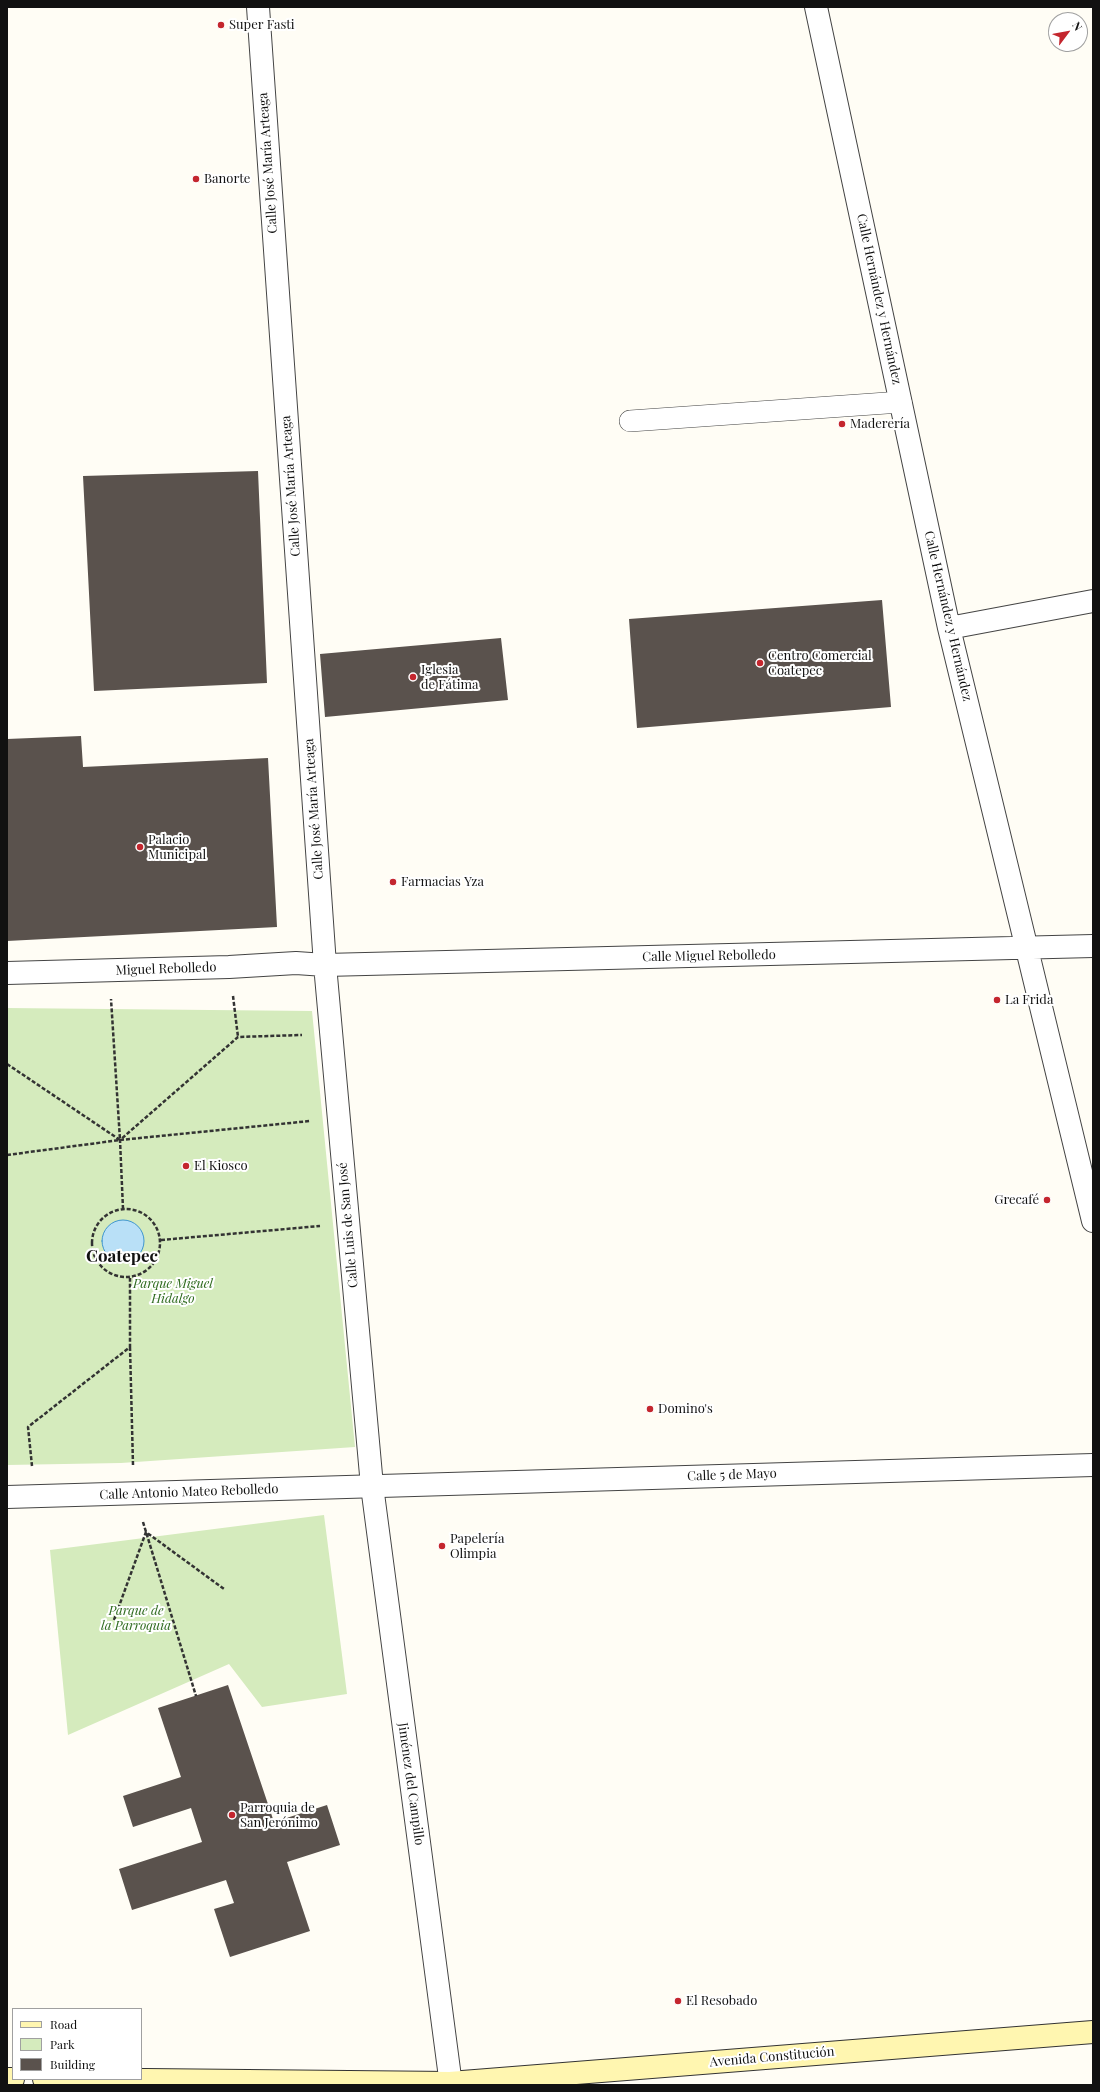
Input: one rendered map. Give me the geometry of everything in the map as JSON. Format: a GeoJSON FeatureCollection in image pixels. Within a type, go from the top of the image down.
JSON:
{"type":"FeatureCollection","features":[{"type":"Feature","properties":{"kind":"main road","name":"Avenida Constitución"},"geometry":{"type":"LineString","coordinates":[[125,2080],[451,2084],[1093,2032]]}},
{"type":"Feature","properties":{"kind":"street","name":"Calle José María Arteaga"},"geometry":{"type":"LineString","coordinates":[[258,7],[324,965]]}},
{"type":"Feature","properties":{"kind":"street","name":"Calle Hernández y Hernández"},"geometry":{"type":"LineString","coordinates":[[816,7],[949,628],[1093,1221]]}},
{"type":"Feature","properties":{"kind":"street"},"geometry":{"type":"LineString","coordinates":[[630,422],[901,402]]}},
{"type":"Feature","properties":{"kind":"street"},"geometry":{"type":"LineString","coordinates":[[949,628],[1093,601]]}},
{"type":"Feature","properties":{"kind":"street","name":"Calle Miguel Rebolledo"},"geometry":{"type":"LineString","coordinates":[[324,965],[1028,949],[1093,946]]}},
{"type":"Feature","properties":{"kind":"street","name":"Miguel Rebolledo"},"geometry":{"type":"LineString","coordinates":[[7,973],[229,967],[296,963],[324,965]]}},
{"type":"Feature","properties":{"kind":"street","name":"Calle Luis de San José"},"geometry":{"type":"LineString","coordinates":[[324,965],[372,1486]]}},
{"type":"Feature","properties":{"kind":"street","name":"Calle 5 de Mayo"},"geometry":{"type":"LineString","coordinates":[[372,1486],[1093,1465]]}},
{"type":"Feature","properties":{"kind":"street","name":"Calle Antonio Mateo Rebolledo"},"geometry":{"type":"LineString","coordinates":[[7,1497],[372,1486]]}},
{"type":"Feature","properties":{"kind":"street","name":"Jiménez del Campillo"},"geometry":{"type":"LineString","coordinates":[[372,1486],[451,2084]]}},
{"type":"Feature","properties":{"kind":"path"},"geometry":{"type":"LineString","coordinates":[[229,967],[238,1037]]}},
{"type":"Feature","properties":{"kind":"path"},"geometry":{"type":"LineString","coordinates":[[109,970],[123,1208]]}},
{"type":"Feature","properties":{"kind":"path"},"geometry":{"type":"LineString","coordinates":[[120,1140],[238,1037],[331,1034]]}},
{"type":"Feature","properties":{"kind":"path"},"geometry":{"type":"LineString","coordinates":[[7,1064],[120,1140]]}},
{"type":"Feature","properties":{"kind":"path"},"geometry":{"type":"LineString","coordinates":[[7,1156],[120,1140],[339,1118]]}},
{"type":"Feature","properties":{"kind":"path"},"geometry":{"type":"LineString","coordinates":[[123,1208],[137,1210],[149,1216],[157,1228],[161,1240],[160,1253],[153,1265],[142,1274],[130,1278],[116,1276],[105,1270],[96,1259],[92,1246],[94,1233],[100,1221],[110,1213],[123,1208]]}},
{"type":"Feature","properties":{"kind":"path"},"geometry":{"type":"LineString","coordinates":[[161,1240],[348,1224]]}},
{"type":"Feature","properties":{"kind":"path"},"geometry":{"type":"LineString","coordinates":[[130,1278],[133,1494],[196,1696]]}},
{"type":"Feature","properties":{"kind":"path"},"geometry":{"type":"LineString","coordinates":[[35,1496],[28,1427],[130,1347]]}},
{"type":"Feature","properties":{"kind":"path"},"geometry":{"type":"LineString","coordinates":[[146,1532],[224,1589]]}},
{"type":"Feature","properties":{"kind":"path"},"geometry":{"type":"LineString","coordinates":[[114,1620],[146,1532]]}},
{"type":"Feature","properties":{"kind":"green space","name":"Parque Miguel Hidalgo"},"geometry":{"type":"Polygon","coordinates":[[[7,1008],[312,1011],[355,1447],[121,1463],[7,1465],[7,1008]]]}},
{"type":"Feature","properties":{"kind":"green space","name":"Parque de la Parroquia"},"geometry":{"type":"Polygon","coordinates":[[[324,1515],[347,1694],[262,1707],[229,1664],[68,1735],[50,1550],[324,1515]]]}},
{"type":"Feature","properties":{"kind":"water"},"geometry":{"type":"Polygon","coordinates":[[[123,1220],[138,1226],[144,1241],[138,1256],[123,1262],[108,1256],[102,1241],[108,1226],[123,1220]]]}},
{"type":"Feature","properties":{"kind":"building"},"geometry":{"type":"Polygon","coordinates":[[[258,471],[267,683],[94,691],[83,476],[258,471]]]}},
{"type":"Feature","properties":{"kind":"building","name":"Centro Comercial Coatepec"},"geometry":{"type":"Polygon","coordinates":[[[882,600],[891,707],[637,728],[629,619],[882,600]]]}},
{"type":"Feature","properties":{"kind":"building","name":"Iglesia de Fátima"},"geometry":{"type":"Polygon","coordinates":[[[501,638],[508,700],[325,717],[320,654],[501,638]]]}},
{"type":"Feature","properties":{"kind":"building","name":"Palacio Municipal"},"geometry":{"type":"Polygon","coordinates":[[[81,736],[83,767],[268,758],[277,927],[7,941],[7,739],[81,736]]]}},
{"type":"Feature","properties":{"kind":"building","name":"Parroquia de San Jerónimo"},"geometry":{"type":"Polygon","coordinates":[[[228,1685],[274,1822],[327,1805],[340,1845],[287,1862],[310,1931],[230,1957],[214,1909],[234,1903],[226,1880],[132,1910],[119,1869],[202,1842],[191,1808],[133,1827],[123,1796],[181,1777],[158,1708],[228,1685]]]}},
{"type":"Feature","properties":{"kind":"place","name":"Super Fasti"},"geometry":{"type":"Point","coordinates":[221,25]}},
{"type":"Feature","properties":{"kind":"place","name":"Banorte"},"geometry":{"type":"Point","coordinates":[196,179]}},
{"type":"Feature","properties":{"kind":"place","name":"Maderería"},"geometry":{"type":"Point","coordinates":[842,424]}},
{"type":"Feature","properties":{"kind":"place","name":"Centro Comercial Coatepec"},"geometry":{"type":"Point","coordinates":[760,663]}},
{"type":"Feature","properties":{"kind":"place","name":"Iglesia de Fátima"},"geometry":{"type":"Point","coordinates":[413,677]}},
{"type":"Feature","properties":{"kind":"place","name":"Palacio Municipal"},"geometry":{"type":"Point","coordinates":[140,847]}},
{"type":"Feature","properties":{"kind":"place","name":"Farmacias Yza"},"geometry":{"type":"Point","coordinates":[393,882]}},
{"type":"Feature","properties":{"kind":"place","name":"La Frida"},"geometry":{"type":"Point","coordinates":[997,1000]}},
{"type":"Feature","properties":{"kind":"place","name":"El Kiosco"},"geometry":{"type":"Point","coordinates":[186,1166]}},
{"type":"Feature","properties":{"kind":"place","name":"Grecafé"},"geometry":{"type":"Point","coordinates":[1047,1200]}},
{"type":"Feature","properties":{"kind":"place","name":"Domino's"},"geometry":{"type":"Point","coordinates":[650,1409]}},
{"type":"Feature","properties":{"kind":"place","name":"Papelería Olimpia"},"geometry":{"type":"Point","coordinates":[442,1546]}},
{"type":"Feature","properties":{"kind":"place","name":"Parroquia de San Jerónimo"},"geometry":{"type":"Point","coordinates":[232,1815]}},
{"type":"Feature","properties":{"kind":"place","name":"El Resobado"},"geometry":{"type":"Point","coordinates":[678,2001]}},
{"type":"Feature","properties":{"kind":"district","name":"Coatepec"},"geometry":{"type":"Point","coordinates":[122,1257]}}]}
